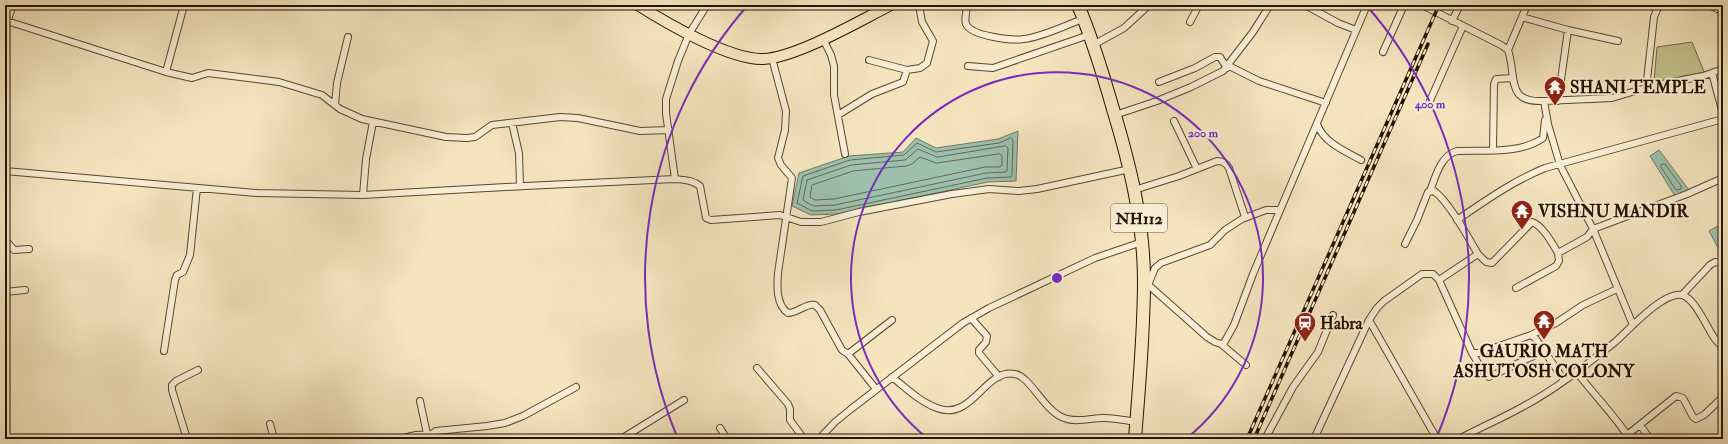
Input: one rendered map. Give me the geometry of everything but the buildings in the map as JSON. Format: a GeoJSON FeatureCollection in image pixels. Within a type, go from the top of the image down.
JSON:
{"type":"FeatureCollection","features":[{"type":"Feature","properties":{"kind":"highway","name":"NH112"},"geometry":{"type":"LineString","coordinates":[[1078,5],[1115,115],[1130,169],[1142,242],[1146,283],[1135,439]]}},
{"type":"Feature","properties":{"kind":"main road"},"geometry":{"type":"LineString","coordinates":[[638,5],[689,34],[744,57],[757,59],[772,58],[792,52],[823,39],[891,5]]}},
{"type":"Feature","properties":{"kind":"street"},"geometry":{"type":"LineString","coordinates":[[13,5],[6,24],[166,72],[192,78],[208,73],[279,82],[322,95],[340,110],[362,119],[446,138],[476,137],[492,125],[560,117],[578,118],[640,131],[668,130]]}},
{"type":"Feature","properties":{"kind":"street"},"geometry":{"type":"LineString","coordinates":[[166,72],[184,5]]}},
{"type":"Feature","properties":{"kind":"street"},"geometry":{"type":"LineString","coordinates":[[675,179],[665,105],[667,91],[689,34],[707,5]]}},
{"type":"Feature","properties":{"kind":"street"},"geometry":{"type":"LineString","coordinates":[[869,60],[907,70],[920,68],[927,63],[933,41],[922,22],[919,5]]}},
{"type":"Feature","properties":{"kind":"street"},"geometry":{"type":"LineString","coordinates":[[967,5],[966,19],[968,28],[976,33],[1004,38],[1024,39],[1083,19]]}},
{"type":"Feature","properties":{"kind":"street"},"geometry":{"type":"LineString","coordinates":[[968,66],[993,68],[1091,40],[1124,28],[1149,5]]}},
{"type":"Feature","properties":{"kind":"street"},"geometry":{"type":"LineString","coordinates":[[1190,22],[1199,5]]}},
{"type":"Feature","properties":{"kind":"street"},"geometry":{"type":"LineString","coordinates":[[1115,115],[1157,101],[1214,77],[1228,67],[1270,5]]}},
{"type":"Feature","properties":{"kind":"street"},"geometry":{"type":"LineString","coordinates":[[1305,5],[1338,23],[1356,30]]}},
{"type":"Feature","properties":{"kind":"street"},"geometry":{"type":"LineString","coordinates":[[1221,344],[1229,335],[1234,325],[1253,274],[1367,5]]}},
{"type":"Feature","properties":{"kind":"street"},"geometry":{"type":"LineString","coordinates":[[1384,52],[1404,5]]}},
{"type":"Feature","properties":{"kind":"street"},"geometry":{"type":"LineString","coordinates":[[1422,5],[1502,45],[1508,50]]}},
{"type":"Feature","properties":{"kind":"street"},"geometry":{"type":"LineString","coordinates":[[1452,21],[1460,5]]}},
{"type":"Feature","properties":{"kind":"street"},"geometry":{"type":"LineString","coordinates":[[1527,5],[1508,50],[1514,88],[1517,94],[1521,97],[1533,102],[1612,98],[1723,69]]}},
{"type":"Feature","properties":{"kind":"street"},"geometry":{"type":"LineString","coordinates":[[1646,88],[1654,17],[1659,5]]}},
{"type":"Feature","properties":{"kind":"street"},"geometry":{"type":"LineString","coordinates":[[1709,5],[1717,9],[1723,8]]}},
{"type":"Feature","properties":{"kind":"street"},"geometry":{"type":"LineString","coordinates":[[1522,17],[1568,30],[1618,41]]}},
{"type":"Feature","properties":{"kind":"street"},"geometry":{"type":"LineString","coordinates":[[1429,103],[1462,26]]}},
{"type":"Feature","properties":{"kind":"street"},"geometry":{"type":"LineString","coordinates":[[1558,100],[1568,30]]}},
{"type":"Feature","properties":{"kind":"street"},"geometry":{"type":"LineString","coordinates":[[335,105],[337,83],[348,37]]}},
{"type":"Feature","properties":{"kind":"street"},"geometry":{"type":"LineString","coordinates":[[823,39],[833,60],[834,95],[845,154]]}},
{"type":"Feature","properties":{"kind":"street"},"geometry":{"type":"LineString","coordinates":[[1159,82],[1195,68],[1215,57],[1220,57],[1228,67],[1259,81],[1326,103]]}},
{"type":"Feature","properties":{"kind":"street"},"geometry":{"type":"LineString","coordinates":[[772,58],[786,111],[785,130],[778,158],[781,165],[792,178],[777,287],[781,306],[788,313],[793,313],[809,305],[815,306],[820,310],[842,350],[848,354],[876,389]]}},
{"type":"Feature","properties":{"kind":"street"},"geometry":{"type":"LineString","coordinates":[[838,116],[872,94],[903,82],[907,70]]}},
{"type":"Feature","properties":{"kind":"street"},"geometry":{"type":"LineString","coordinates":[[1712,73],[1723,114]]}},
{"type":"Feature","properties":{"kind":"street"},"geometry":{"type":"LineString","coordinates":[[1493,149],[1494,84],[1496,79],[1499,78],[1513,78]]}},
{"type":"Feature","properties":{"kind":"street"},"geometry":{"type":"LineString","coordinates":[[1544,101],[1560,165],[1593,229],[1633,325]]}},
{"type":"Feature","properties":{"kind":"street"},"geometry":{"type":"LineString","coordinates":[[1405,244],[1417,220],[1428,192],[1430,191],[1444,160],[1450,153],[1457,151],[1528,146],[1535,144],[1543,138],[1546,108]]}},
{"type":"Feature","properties":{"kind":"street"},"geometry":{"type":"LineString","coordinates":[[1457,220],[1500,191],[1544,168],[1560,165],[1605,150],[1723,119]]}},
{"type":"Feature","properties":{"kind":"street"},"geometry":{"type":"LineString","coordinates":[[1174,121],[1198,169]]}},
{"type":"Feature","properties":{"kind":"street"},"geometry":{"type":"LineString","coordinates":[[363,196],[366,159],[373,122]]}},
{"type":"Feature","properties":{"kind":"street"},"geometry":{"type":"LineString","coordinates":[[512,123],[519,153],[520,186]]}},
{"type":"Feature","properties":{"kind":"street"},"geometry":{"type":"LineString","coordinates":[[1317,124],[1325,139],[1362,160]]}},
{"type":"Feature","properties":{"kind":"street"},"geometry":{"type":"LineString","coordinates":[[1134,190],[1152,186],[1217,161],[1226,164],[1245,217]]}},
{"type":"Feature","properties":{"kind":"street"},"geometry":{"type":"LineString","coordinates":[[5,171],[257,193],[363,196],[520,186],[675,179],[688,180],[700,186],[706,218],[712,220],[780,215],[801,222],[821,222],[859,212],[952,194],[989,189],[1019,191],[1037,189],[1130,169]]}},
{"type":"Feature","properties":{"kind":"street"},"geometry":{"type":"LineString","coordinates":[[1558,253],[1586,237],[1593,229],[1687,194],[1723,178]]}},
{"type":"Feature","properties":{"kind":"street"},"geometry":{"type":"LineString","coordinates":[[164,351],[175,280],[177,275],[183,272],[189,260],[197,188]]}},
{"type":"Feature","properties":{"kind":"street"},"geometry":{"type":"LineString","coordinates":[[1430,191],[1439,195],[1457,220],[1478,254],[1489,264],[1492,263],[1532,222],[1535,223],[1547,236],[1558,253],[1559,261],[1556,266],[1516,288]]}},
{"type":"Feature","properties":{"kind":"street"},"geometry":{"type":"LineString","coordinates":[[1246,365],[1221,344],[1207,337],[1146,283],[1156,266],[1210,245],[1225,230],[1245,217],[1266,210],[1280,210]]}},
{"type":"Feature","properties":{"kind":"street"},"geometry":{"type":"LineString","coordinates":[[5,242],[8,242],[14,250],[29,249]]}},
{"type":"Feature","properties":{"kind":"street"},"geometry":{"type":"LineString","coordinates":[[820,439],[835,422],[876,389],[971,318],[1006,298],[1054,278],[1073,267],[1142,242]]}},
{"type":"Feature","properties":{"kind":"street"},"geometry":{"type":"LineString","coordinates":[[1439,280],[1478,254]]}},
{"type":"Feature","properties":{"kind":"street"},"geometry":{"type":"LineString","coordinates":[[1682,295],[1710,265],[1715,262],[1723,263]]}},
{"type":"Feature","properties":{"kind":"street"},"geometry":{"type":"LineString","coordinates":[[1314,439],[1369,320],[1381,303],[1422,274],[1433,274],[1439,280],[1472,353],[1484,373],[1490,377],[1544,350]]}},
{"type":"Feature","properties":{"kind":"street"},"geometry":{"type":"LineString","coordinates":[[1472,353],[1479,353],[1504,343],[1531,335],[1556,323],[1584,305],[1617,289]]}},
{"type":"Feature","properties":{"kind":"street"},"geometry":{"type":"LineString","coordinates":[[5,292],[25,290]]}},
{"type":"Feature","properties":{"kind":"street"},"geometry":{"type":"LineString","coordinates":[[1459,439],[1524,406],[1564,380],[1614,342],[1662,302],[1672,296],[1682,295],[1691,301],[1714,338],[1723,347]]}},
{"type":"Feature","properties":{"kind":"street"},"geometry":{"type":"LineString","coordinates":[[1265,439],[1293,387],[1318,352],[1333,315]]}},
{"type":"Feature","properties":{"kind":"street"},"geometry":{"type":"LineString","coordinates":[[971,318],[987,336],[986,342],[979,350],[979,353],[999,377]]}},
{"type":"Feature","properties":{"kind":"street"},"geometry":{"type":"LineString","coordinates":[[848,354],[892,320]]}},
{"type":"Feature","properties":{"kind":"street"},"geometry":{"type":"LineString","coordinates":[[1369,320],[1437,439]]}},
{"type":"Feature","properties":{"kind":"street"},"geometry":{"type":"LineString","coordinates":[[1531,335],[1535,337],[1564,380]]}},
{"type":"Feature","properties":{"kind":"street"},"geometry":{"type":"LineString","coordinates":[[757,368],[788,404],[790,409],[790,420],[804,439]]}},
{"type":"Feature","properties":{"kind":"street"},"geometry":{"type":"LineString","coordinates":[[185,438],[172,385],[176,381],[198,370]]}},
{"type":"Feature","properties":{"kind":"street"},"geometry":{"type":"LineString","coordinates":[[1576,371],[1589,389],[1613,414],[1627,435]]}},
{"type":"Feature","properties":{"kind":"street"},"geometry":{"type":"LineString","coordinates":[[892,377],[927,403],[944,410],[966,405],[993,380],[999,377],[1009,373],[1017,374],[1031,386],[1044,404],[1054,413],[1064,418],[1074,420],[1102,418],[1136,422]]}},
{"type":"Feature","properties":{"kind":"street"},"geometry":{"type":"LineString","coordinates":[[399,439],[416,435],[430,436],[436,431],[505,423],[523,416],[576,387]]}},
{"type":"Feature","properties":{"kind":"street"},"geometry":{"type":"LineString","coordinates":[[1622,439],[1676,396],[1683,398],[1693,417],[1696,419],[1704,415],[1723,397]]}},
{"type":"Feature","properties":{"kind":"street"},"geometry":{"type":"LineString","coordinates":[[621,439],[684,400]]}},
{"type":"Feature","properties":{"kind":"street"},"geometry":{"type":"LineString","coordinates":[[420,401],[430,436]]}},
{"type":"Feature","properties":{"kind":"street"},"geometry":{"type":"LineString","coordinates":[[270,424],[274,439]]}},
{"type":"Feature","properties":{"kind":"street"},"geometry":{"type":"LineString","coordinates":[[1640,425],[1650,439]]}},
{"type":"Feature","properties":{"kind":"street"},"geometry":{"type":"LineString","coordinates":[[720,428],[727,439]]}},
{"type":"Feature","properties":{"kind":"shaded area"},"geometry":{"type":"Polygon","coordinates":[[[1692,42],[1705,74],[1654,82],[1657,47],[1692,42]]]}},
{"type":"Feature","properties":{"kind":"water"},"geometry":{"type":"Polygon","coordinates":[[[1018,131],[1016,181],[988,182],[836,214],[811,215],[792,206],[799,173],[849,156],[903,152],[916,138],[936,148],[998,139],[1018,131]]]}},
{"type":"Feature","properties":{"kind":"water"},"geometry":{"type":"Polygon","coordinates":[[[1659,150],[1689,190],[1675,196],[1650,156],[1659,150]]]}},
{"type":"Feature","properties":{"kind":"water"},"geometry":{"type":"Polygon","coordinates":[[[1723,223],[1723,257],[1709,231],[1723,223]]]}},
{"type":"Feature","properties":{"kind":"railway"},"geometry":{"type":"LineString","coordinates":[[1247,439],[1439,5]]}},
{"type":"Feature","properties":{"kind":"railway"},"geometry":{"type":"LineString","coordinates":[[1254,439],[1428,44]]}},
{"type":"Feature","properties":{"kind":"place","name":"SHANI TEMPLE"},"geometry":{"type":"Point","coordinates":[1555,106]}},
{"type":"Feature","properties":{"kind":"place","name":"VISHNU MANDIR"},"geometry":{"type":"Point","coordinates":[1522,230]}},
{"type":"Feature","properties":{"kind":"place","name":"GAURIO MATH ASHUTOSH COLONY"},"geometry":{"type":"Point","coordinates":[1544,340]}},
{"type":"Feature","properties":{"kind":"place","name":"Habra"},"geometry":{"type":"Point","coordinates":[1305,342]}}]}
